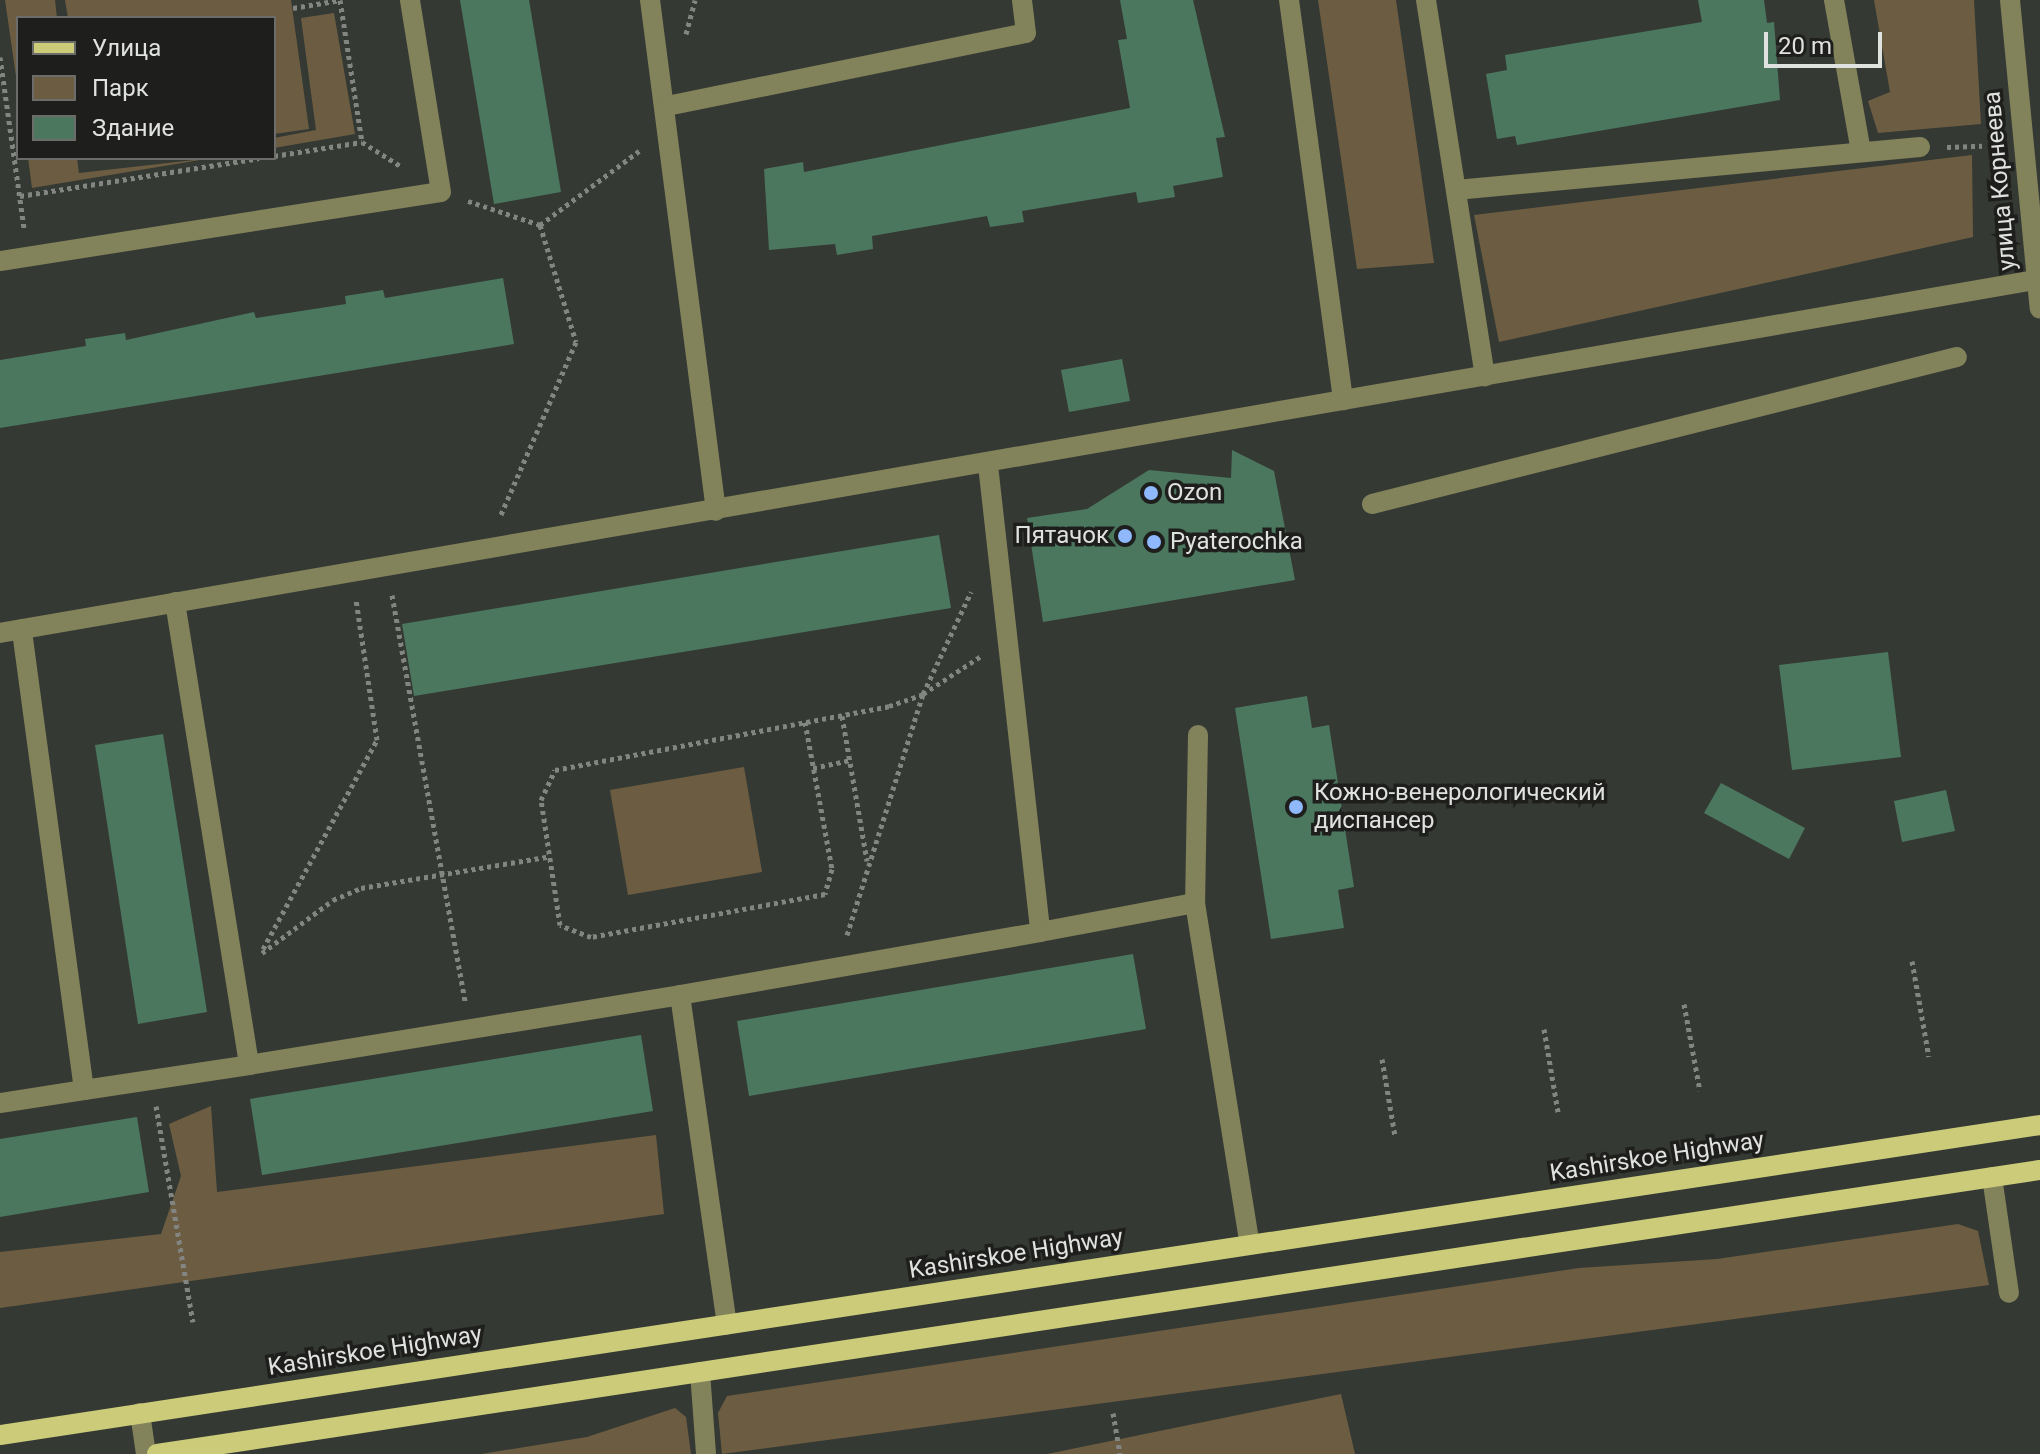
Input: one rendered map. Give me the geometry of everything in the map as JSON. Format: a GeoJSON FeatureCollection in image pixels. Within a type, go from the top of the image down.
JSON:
{"type":"FeatureCollection","features":[{"type":"Feature","properties":{"kind":"main road","name":"Kashirskoe Highway"},"geometry":{"type":"LineString","coordinates":[[0,1435],[2040,1125]]}},
{"type":"Feature","properties":{"kind":"main road"},"geometry":{"type":"LineString","coordinates":[[157,1454],[2040,1170]]}},
{"type":"Feature","properties":{"kind":"street"},"geometry":{"type":"LineString","coordinates":[[0,261],[441,192],[410,0]]}},
{"type":"Feature","properties":{"kind":"street"},"geometry":{"type":"LineString","coordinates":[[650,0],[670,127],[689,335],[716,511]]}},
{"type":"Feature","properties":{"kind":"street"},"geometry":{"type":"LineString","coordinates":[[667,106],[1026,33],[1022,0]]}},
{"type":"Feature","properties":{"kind":"street"},"geometry":{"type":"LineString","coordinates":[[1289,0],[1343,400]]}},
{"type":"Feature","properties":{"kind":"street"},"geometry":{"type":"LineString","coordinates":[[1426,0],[1485,376]]}},
{"type":"Feature","properties":{"kind":"street"},"geometry":{"type":"LineString","coordinates":[[1834,0],[1861,151]]}},
{"type":"Feature","properties":{"kind":"street","name":"улица Корнеева"},"geometry":{"type":"LineString","coordinates":[[2010,0],[2040,309]]}},
{"type":"Feature","properties":{"kind":"street"},"geometry":{"type":"LineString","coordinates":[[1456,190],[1920,147]]}},
{"type":"Feature","properties":{"kind":"street"},"geometry":{"type":"LineString","coordinates":[[0,633],[988,465],[2035,280]]}},
{"type":"Feature","properties":{"kind":"street"},"geometry":{"type":"LineString","coordinates":[[1372,504],[1957,357]]}},
{"type":"Feature","properties":{"kind":"street"},"geometry":{"type":"LineString","coordinates":[[988,465],[1040,932]]}},
{"type":"Feature","properties":{"kind":"street"},"geometry":{"type":"LineString","coordinates":[[175,602],[249,1065]]}},
{"type":"Feature","properties":{"kind":"street"},"geometry":{"type":"LineString","coordinates":[[22,629],[84,1090]]}},
{"type":"Feature","properties":{"kind":"street"},"geometry":{"type":"LineString","coordinates":[[1198,735],[1195,903],[1250,1245]]}},
{"type":"Feature","properties":{"kind":"street"},"geometry":{"type":"LineString","coordinates":[[0,1103],[680,995],[1195,903]]}},
{"type":"Feature","properties":{"kind":"street"},"geometry":{"type":"LineString","coordinates":[[680,995],[727,1325]]}},
{"type":"Feature","properties":{"kind":"street"},"geometry":{"type":"LineString","coordinates":[[1992,1177],[2009,1293]]}},
{"type":"Feature","properties":{"kind":"street"},"geometry":{"type":"LineString","coordinates":[[700,1372],[706,1454]]}},
{"type":"Feature","properties":{"kind":"street"},"geometry":{"type":"LineString","coordinates":[[140,1413],[146,1454]]}},
{"type":"Feature","properties":{"kind":"path"},"geometry":{"type":"LineString","coordinates":[[293,8],[340,0],[362,142]]}},
{"type":"Feature","properties":{"kind":"path"},"geometry":{"type":"LineString","coordinates":[[0,57],[28,257]]}},
{"type":"Feature","properties":{"kind":"path"},"geometry":{"type":"LineString","coordinates":[[540,225],[670,127]]}},
{"type":"Feature","properties":{"kind":"path"},"geometry":{"type":"LineString","coordinates":[[276,156],[362,142],[441,192],[540,225]]}},
{"type":"Feature","properties":{"kind":"path"},"geometry":{"type":"LineString","coordinates":[[20,196],[246,160]]}},
{"type":"Feature","properties":{"kind":"path"},"geometry":{"type":"LineString","coordinates":[[486,550],[576,342],[540,225]]}},
{"type":"Feature","properties":{"kind":"path"},"geometry":{"type":"LineString","coordinates":[[849,965],[848,928],[923,694],[997,537]]}},
{"type":"Feature","properties":{"kind":"path"},"geometry":{"type":"LineString","coordinates":[[387,566],[470,1030]]}},
{"type":"Feature","properties":{"kind":"path"},"geometry":{"type":"LineString","coordinates":[[262,967],[262,953],[377,740],[352,572]]}},
{"type":"Feature","properties":{"kind":"path"},"geometry":{"type":"LineString","coordinates":[[805,722],[833,879],[825,894],[811,900],[582,937],[560,925],[547,857],[542,791],[562,766],[805,722],[842,716],[923,694],[1008,638]]}},
{"type":"Feature","properties":{"kind":"path"},"geometry":{"type":"LineString","coordinates":[[842,716],[868,863]]}},
{"type":"Feature","properties":{"kind":"path"},"geometry":{"type":"LineString","coordinates":[[813,768],[850,760]]}},
{"type":"Feature","properties":{"kind":"path"},"geometry":{"type":"LineString","coordinates":[[262,953],[345,894],[547,857]]}},
{"type":"Feature","properties":{"kind":"path"},"geometry":{"type":"LineString","coordinates":[[1912,961],[1929,1057]]}},
{"type":"Feature","properties":{"kind":"path"},"geometry":{"type":"LineString","coordinates":[[1684,1004],[1700,1091]]}},
{"type":"Feature","properties":{"kind":"path"},"geometry":{"type":"LineString","coordinates":[[1544,1029],[1558,1112]]}},
{"type":"Feature","properties":{"kind":"path"},"geometry":{"type":"LineString","coordinates":[[1382,1059],[1395,1136]]}},
{"type":"Feature","properties":{"kind":"path"},"geometry":{"type":"LineString","coordinates":[[151,1080],[193,1322]]}},
{"type":"Feature","properties":{"kind":"path"},"geometry":{"type":"LineString","coordinates":[[1113,1413],[1120,1454]]}},
{"type":"Feature","properties":{"kind":"green space"},"geometry":{"type":"Polygon","coordinates":[[[5,0],[55,0],[57,16],[16,16],[16,76],[5,0]]]}},
{"type":"Feature","properties":{"kind":"green space"},"geometry":{"type":"Polygon","coordinates":[[[65,0],[291,0],[309,129],[276,134],[276,16],[68,16],[65,0]]]}},
{"type":"Feature","properties":{"kind":"green space"},"geometry":{"type":"Polygon","coordinates":[[[1318,0],[1396,0],[1434,263],[1357,269],[1318,0]]]}},
{"type":"Feature","properties":{"kind":"green space"},"geometry":{"type":"Polygon","coordinates":[[[1874,0],[1974,0],[1981,124],[1878,133],[1868,101],[1890,92],[1874,0]]]}},
{"type":"Feature","properties":{"kind":"green space"},"geometry":{"type":"Polygon","coordinates":[[[334,13],[355,134],[276,148],[276,138],[316,130],[301,18],[334,13]]]}},
{"type":"Feature","properties":{"kind":"green space"},"geometry":{"type":"Polygon","coordinates":[[[1972,155],[1973,237],[1499,342],[1474,215],[1972,155]]]}},
{"type":"Feature","properties":{"kind":"green space"},"geometry":{"type":"Polygon","coordinates":[[[28,160],[77,160],[79,173],[200,160],[32,188],[28,160]]]}},
{"type":"Feature","properties":{"kind":"green space"},"geometry":{"type":"Polygon","coordinates":[[[744,767],[762,872],[628,895],[610,790],[744,767]]]}},
{"type":"Feature","properties":{"kind":"green space"},"geometry":{"type":"Polygon","coordinates":[[[211,1106],[217,1192],[656,1135],[664,1214],[0,1308],[0,1252],[161,1234],[181,1176],[169,1124],[211,1106]]]}},
{"type":"Feature","properties":{"kind":"green space"},"geometry":{"type":"Polygon","coordinates":[[[1958,1224],[1978,1231],[1989,1285],[722,1454],[718,1413],[727,1396],[1579,1268],[1717,1259],[1958,1224]]]}},
{"type":"Feature","properties":{"kind":"green space"},"geometry":{"type":"Polygon","coordinates":[[[1341,1394],[1355,1454],[1047,1454],[1341,1394]]]}},
{"type":"Feature","properties":{"kind":"green space"},"geometry":{"type":"Polygon","coordinates":[[[675,1408],[686,1417],[691,1454],[481,1454],[587,1437],[675,1408]]]}},
{"type":"Feature","properties":{"kind":"building"},"geometry":{"type":"Polygon","coordinates":[[[460,0],[529,0],[561,192],[494,204],[460,0]]]}},
{"type":"Feature","properties":{"kind":"building"},"geometry":{"type":"Polygon","coordinates":[[[1120,0],[1193,0],[1225,137],[1216,138],[1223,177],[1173,186],[1175,197],[1138,203],[1136,192],[1022,211],[1024,222],[990,227],[987,216],[872,236],[873,249],[837,255],[835,244],[769,250],[764,169],[803,162],[804,172],[1130,108],[1118,40],[1127,39],[1120,0]]]}},
{"type":"Feature","properties":{"kind":"building"},"geometry":{"type":"Polygon","coordinates":[[[1698,0],[1764,0],[1767,23],[1774,22],[1780,100],[1517,145],[1515,136],[1497,139],[1486,74],[1507,70],[1505,55],[1702,22],[1698,0]]]}},
{"type":"Feature","properties":{"kind":"building"},"geometry":{"type":"Polygon","coordinates":[[[503,278],[514,344],[0,428],[0,360],[86,346],[85,339],[125,333],[126,340],[254,312],[256,318],[346,304],[345,296],[383,290],[385,298],[503,278]]]}},
{"type":"Feature","properties":{"kind":"building"},"geometry":{"type":"Polygon","coordinates":[[[1122,359],[1130,401],[1069,412],[1061,370],[1122,359]]]}},
{"type":"Feature","properties":{"kind":"building"},"geometry":{"type":"Polygon","coordinates":[[[1232,450],[1274,471],[1295,580],[1043,622],[1027,518],[1087,509],[1149,470],[1231,478],[1232,450]]]}},
{"type":"Feature","properties":{"kind":"building"},"geometry":{"type":"Polygon","coordinates":[[[939,535],[951,608],[414,696],[402,624],[939,535]]]}},
{"type":"Feature","properties":{"kind":"building"},"geometry":{"type":"Polygon","coordinates":[[[1888,652],[1901,757],[1792,770],[1779,665],[1888,652]]]}},
{"type":"Feature","properties":{"kind":"building","name":"Кожно-венерологический диспансер"},"geometry":{"type":"Polygon","coordinates":[[[1307,696],[1312,728],[1329,725],[1354,887],[1338,890],[1344,928],[1271,939],[1235,708],[1307,696]]]}},
{"type":"Feature","properties":{"kind":"building"},"geometry":{"type":"Polygon","coordinates":[[[163,734],[207,1012],[138,1024],[95,745],[163,734]]]}},
{"type":"Feature","properties":{"kind":"building"},"geometry":{"type":"Polygon","coordinates":[[[1721,783],[1805,828],[1789,859],[1704,813],[1721,783]]]}},
{"type":"Feature","properties":{"kind":"building"},"geometry":{"type":"Polygon","coordinates":[[[1946,790],[1955,831],[1902,842],[1894,801],[1946,790]]]}},
{"type":"Feature","properties":{"kind":"building"},"geometry":{"type":"Polygon","coordinates":[[[1133,954],[1146,1029],[749,1096],[737,1021],[1133,954]]]}},
{"type":"Feature","properties":{"kind":"building"},"geometry":{"type":"Polygon","coordinates":[[[641,1035],[653,1111],[262,1175],[250,1099],[641,1035]]]}},
{"type":"Feature","properties":{"kind":"building"},"geometry":{"type":"Polygon","coordinates":[[[137,1117],[149,1192],[0,1217],[0,1139],[137,1117]]]}},
{"type":"Feature","properties":{"kind":"place","name":"Ozon"},"geometry":{"type":"Point","coordinates":[1151,493]}},
{"type":"Feature","properties":{"kind":"place","name":"Пятачок"},"geometry":{"type":"Point","coordinates":[1125,536]}},
{"type":"Feature","properties":{"kind":"place","name":"Pyaterochka"},"geometry":{"type":"Point","coordinates":[1154,542]}},
{"type":"Feature","properties":{"kind":"place","name":"Кожно-венерологический диспансер"},"geometry":{"type":"Point","coordinates":[1296,807]}}]}
